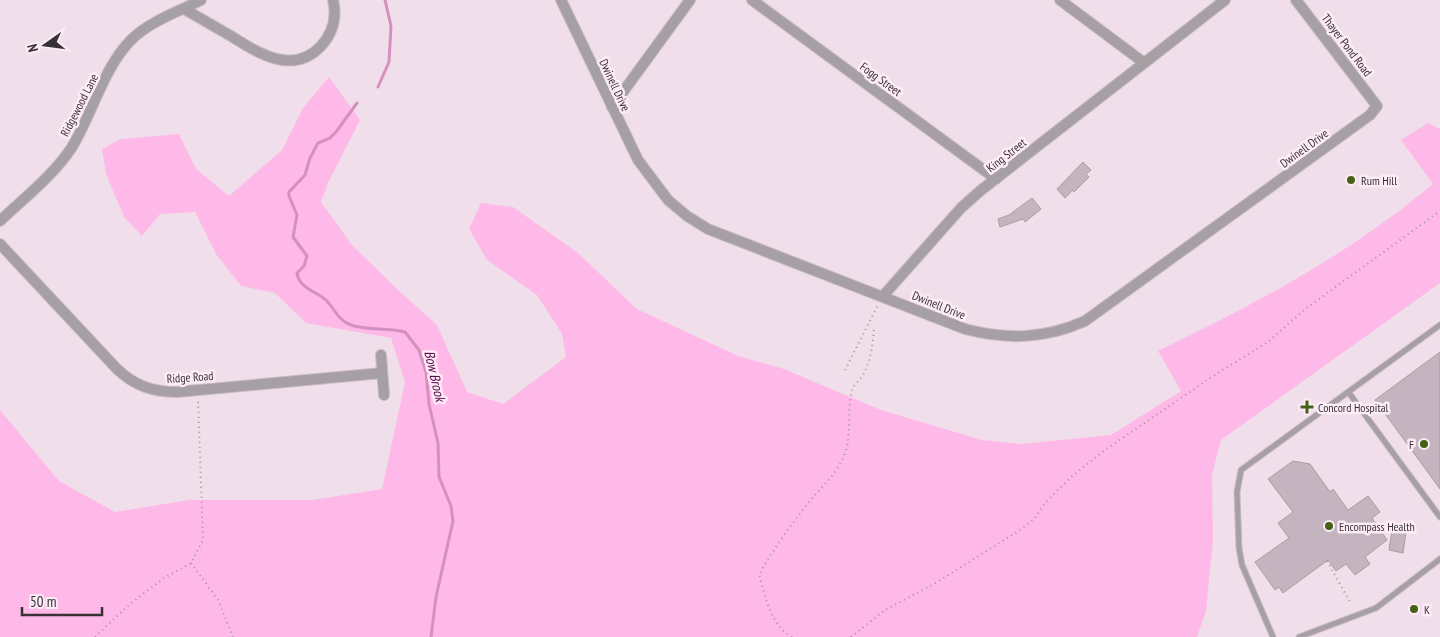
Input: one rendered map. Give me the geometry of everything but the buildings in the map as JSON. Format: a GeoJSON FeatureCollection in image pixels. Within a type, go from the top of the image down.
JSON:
{"type":"FeatureCollection","features":[{"type":"Feature","properties":{"kind":"street","name":"Ridgewood Lane"},"geometry":{"type":"LineString","coordinates":[[0,221],[47,175],[71,147],[124,47],[144,29],[201,0]]}},
{"type":"Feature","properties":{"kind":"street"},"geometry":{"type":"LineString","coordinates":[[184,9],[261,54],[284,61],[307,56],[326,41],[334,19],[333,0]]}},
{"type":"Feature","properties":{"kind":"street","name":"Dwinell Drive"},"geometry":{"type":"LineString","coordinates":[[561,0],[638,160],[668,200],[687,216],[708,228],[965,329],[988,335],[1013,338],[1062,331],[1085,321],[1370,115],[1377,106]]}},
{"type":"Feature","properties":{"kind":"street"},"geometry":{"type":"LineString","coordinates":[[612,107],[690,0]]}},
{"type":"Feature","properties":{"kind":"street","name":"Fogg Street"},"geometry":{"type":"LineString","coordinates":[[752,0],[996,179]]}},
{"type":"Feature","properties":{"kind":"street"},"geometry":{"type":"LineString","coordinates":[[1060,0],[1143,62]]}},
{"type":"Feature","properties":{"kind":"street","name":"King Street"},"geometry":{"type":"LineString","coordinates":[[883,296],[961,208],[1143,62],[1225,0]]}},
{"type":"Feature","properties":{"kind":"street","name":"Thayer Pond Road"},"geometry":{"type":"LineString","coordinates":[[1296,0],[1377,106]]}},
{"type":"Feature","properties":{"kind":"street","name":"Ridge Road"},"geometry":{"type":"LineString","coordinates":[[0,244],[117,370],[132,382],[160,391],[382,373]]}},
{"type":"Feature","properties":{"kind":"street"},"geometry":{"type":"LineString","coordinates":[[381,355],[384,396]]}},
{"type":"Feature","properties":{"kind":"lane"},"geometry":{"type":"LineString","coordinates":[[1273,637],[1242,565],[1237,517],[1238,479],[1242,470],[1440,325]]}},
{"type":"Feature","properties":{"kind":"lane"},"geometry":{"type":"LineString","coordinates":[[1349,393],[1440,517]]}},
{"type":"Feature","properties":{"kind":"lane"},"geometry":{"type":"LineString","coordinates":[[1299,637],[1376,608],[1440,559]]}},
{"type":"Feature","properties":{"kind":"path"},"geometry":{"type":"LineString","coordinates":[[851,637],[885,610],[934,584],[1020,530],[1035,518],[1045,503],[1070,478],[1105,450],[1219,372],[1268,342],[1304,310],[1440,211]]}},
{"type":"Feature","properties":{"kind":"path"},"geometry":{"type":"LineString","coordinates":[[845,370],[883,296]]}},
{"type":"Feature","properties":{"kind":"path"},"geometry":{"type":"LineString","coordinates":[[792,637],[784,633],[770,612],[759,575],[770,555],[810,500],[829,481],[844,457],[849,437],[848,412],[852,388],[864,374],[872,350],[874,327]]}},
{"type":"Feature","properties":{"kind":"path"},"geometry":{"type":"LineString","coordinates":[[95,637],[130,604],[157,583],[190,564],[202,540],[203,502],[198,389]]}},
{"type":"Feature","properties":{"kind":"path"},"geometry":{"type":"LineString","coordinates":[[1327,561],[1350,602]]}},
{"type":"Feature","properties":{"kind":"path"},"geometry":{"type":"LineString","coordinates":[[190,564],[218,600],[233,637]]}},
{"type":"Feature","properties":{"kind":"shaded area"},"geometry":{"type":"Polygon","coordinates":[[[329,77],[360,120],[328,183],[321,202],[352,245],[437,325],[467,392],[503,404],[566,357],[562,334],[537,295],[487,260],[469,229],[481,203],[513,207],[578,253],[637,309],[738,356],[784,369],[881,410],[982,440],[1021,444],[1111,435],[1181,391],[1158,351],[1230,315],[1301,276],[1369,233],[1433,184],[1401,140],[1428,123],[1440,129],[1440,283],[1221,440],[1212,475],[1213,540],[1206,611],[1197,637],[0,637],[0,410],[59,481],[115,512],[189,500],[313,500],[382,489],[405,382],[391,338],[306,323],[275,293],[241,286],[216,254],[195,212],[160,214],[142,236],[124,217],[106,174],[102,149],[121,139],[179,134],[196,169],[229,196],[282,150],[303,108],[329,77]]]}},
{"type":"Feature","properties":{"kind":"waterway","name":"Bow Brook"},"geometry":{"type":"LineString","coordinates":[[378,87],[389,62],[391,26],[385,0]]}},
{"type":"Feature","properties":{"kind":"waterway","name":"Bow Brook"},"geometry":{"type":"LineString","coordinates":[[357,103],[336,132],[330,138],[318,143],[310,158],[305,175],[289,192],[297,215],[293,237],[307,256],[304,266],[297,273],[301,283],[327,301],[340,318],[347,323],[357,327],[405,332],[419,350],[426,372],[429,404],[438,443],[439,477],[451,506],[453,521],[436,597],[431,637]]}},
{"type":"Feature","properties":{"kind":"place","name":"Rum Hill"},"geometry":{"type":"Point","coordinates":[1351,180]}},
{"type":"Feature","properties":{"kind":"place","name":"Concord Hospital"},"geometry":{"type":"Point","coordinates":[1307,407]}},
{"type":"Feature","properties":{"kind":"place","name":"F"},"geometry":{"type":"Point","coordinates":[1424,444]}},
{"type":"Feature","properties":{"kind":"place","name":"Encompass Health"},"geometry":{"type":"Point","coordinates":[1329,526]}},
{"type":"Feature","properties":{"kind":"place","name":"K"},"geometry":{"type":"Point","coordinates":[1414,609]}}]}
